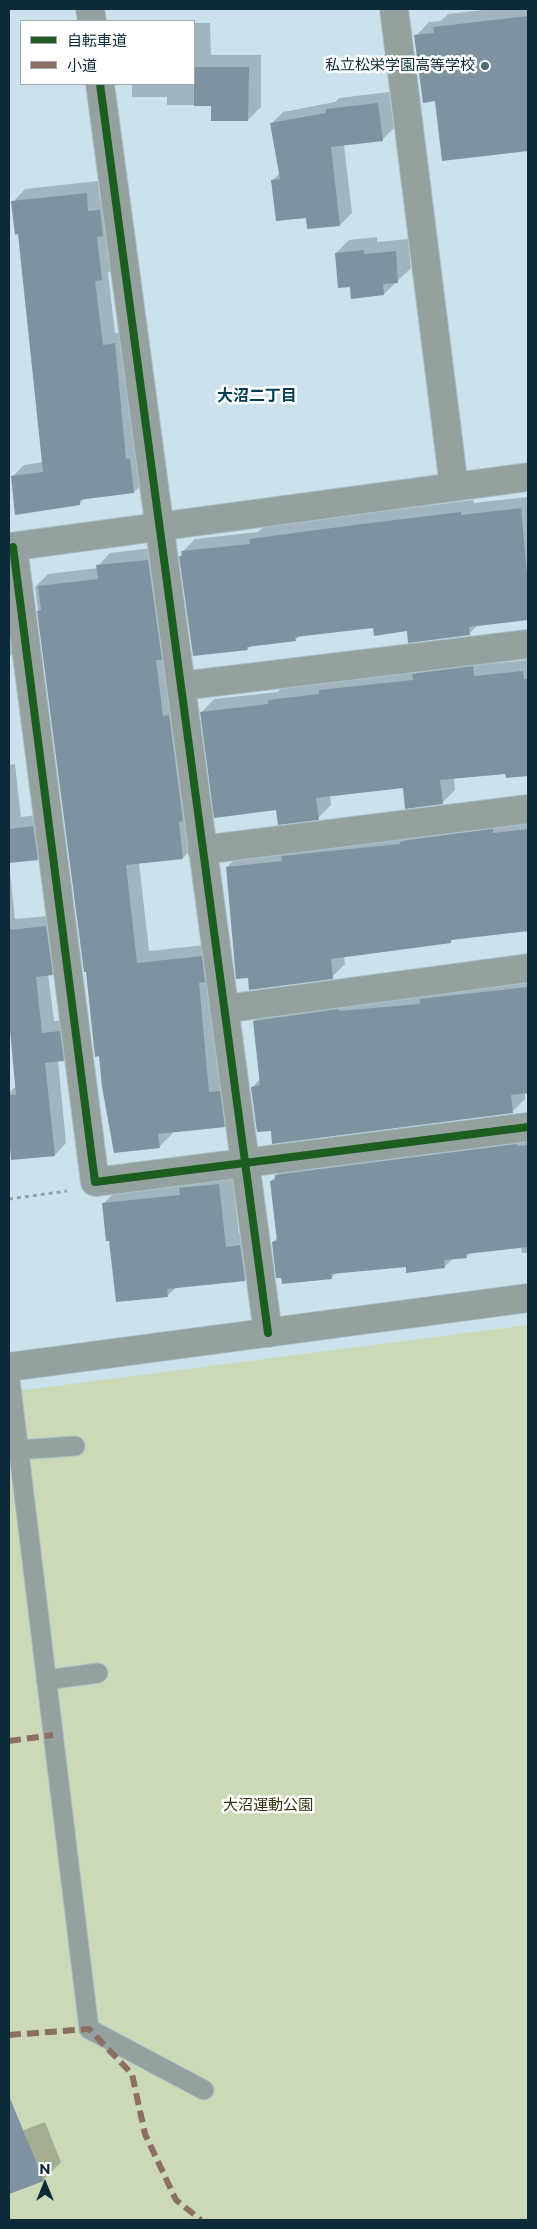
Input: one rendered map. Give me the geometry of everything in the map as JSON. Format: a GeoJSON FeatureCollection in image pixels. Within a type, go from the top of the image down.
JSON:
{"type":"FeatureCollection","features":[{"type":"Feature","properties":{"kind":"street"},"geometry":{"type":"LineString","coordinates":[[394,9],[454,487]]}},
{"type":"Feature","properties":{"kind":"street"},"geometry":{"type":"LineString","coordinates":[[100,85],[268,1333]]}},
{"type":"Feature","properties":{"kind":"street"},"geometry":{"type":"LineString","coordinates":[[528,477],[11,547],[95,1182],[528,1127]]}},
{"type":"Feature","properties":{"kind":"street"},"geometry":{"type":"LineString","coordinates":[[180,686],[528,644]]}},
{"type":"Feature","properties":{"kind":"street"},"geometry":{"type":"LineString","coordinates":[[202,850],[528,809]]}},
{"type":"Feature","properties":{"kind":"street"},"geometry":{"type":"LineString","coordinates":[[224,1009],[528,968]]}},
{"type":"Feature","properties":{"kind":"street"},"geometry":{"type":"LineString","coordinates":[[9,1369],[528,1298]]}},
{"type":"Feature","properties":{"kind":"lane"},"geometry":{"type":"LineString","coordinates":[[9,1369],[89,2029],[204,2090]]}},
{"type":"Feature","properties":{"kind":"lane"},"geometry":{"type":"LineString","coordinates":[[18,1450],[74,1446]]}},
{"type":"Feature","properties":{"kind":"lane"},"geometry":{"type":"LineString","coordinates":[[46,1680],[98,1673]]}},
{"type":"Feature","properties":{"kind":"path"},"geometry":{"type":"LineString","coordinates":[[9,1199],[87,1188],[95,1182]]}},
{"type":"Feature","properties":{"kind":"green space","name":"大沼運動公園"},"geometry":{"type":"Polygon","coordinates":[[[528,1325],[528,2220],[9,2220],[9,1392],[528,1325]]]}},
{"type":"Feature","properties":{"kind":"building"},"geometry":{"type":"Polygon","coordinates":[[[528,16],[528,151],[442,161],[435,101],[423,103],[414,35],[434,33],[433,27],[528,16]]]}},
{"type":"Feature","properties":{"kind":"building"},"geometry":{"type":"Polygon","coordinates":[[[195,67],[249,67],[248,121],[211,121],[211,106],[194,106],[195,67]]]}},
{"type":"Feature","properties":{"kind":"building"},"geometry":{"type":"Polygon","coordinates":[[[378,103],[383,141],[331,147],[340,226],[307,229],[306,218],[276,221],[271,180],[280,179],[270,123],[326,113],[326,109],[378,103]]]}},
{"type":"Feature","properties":{"kind":"building"},"geometry":{"type":"Polygon","coordinates":[[[87,193],[88,211],[100,210],[103,236],[97,237],[102,280],[95,281],[103,345],[115,343],[126,459],[130,458],[134,493],[80,500],[80,505],[15,515],[11,476],[43,472],[18,234],[15,235],[11,201],[87,193]]]}},
{"type":"Feature","properties":{"kind":"building"},"geometry":{"type":"Polygon","coordinates":[[[364,250],[364,254],[396,251],[398,283],[383,284],[384,295],[351,299],[350,287],[338,288],[335,253],[364,250]]]}},
{"type":"Feature","properties":{"kind":"building"},"geometry":{"type":"Polygon","coordinates":[[[521,508],[528,586],[528,620],[469,627],[470,635],[408,643],[407,631],[374,636],[373,628],[295,637],[296,641],[247,647],[248,650],[193,656],[179,556],[182,556],[181,551],[250,544],[249,539],[362,524],[461,512],[461,515],[521,508]]]}},
{"type":"Feature","properties":{"kind":"building"},"geometry":{"type":"Polygon","coordinates":[[[148,560],[162,660],[156,660],[163,716],[169,715],[183,821],[179,822],[183,859],[126,865],[137,963],[202,956],[205,982],[199,983],[209,1092],[220,1091],[225,1127],[158,1134],[160,1148],[114,1153],[102,1087],[99,1056],[95,1057],[86,972],[84,972],[37,611],[41,610],[38,586],[98,579],[96,565],[148,560]]]}},
{"type":"Feature","properties":{"kind":"building"},"geometry":{"type":"Polygon","coordinates":[[[473,666],[474,676],[523,671],[524,679],[528,679],[528,776],[506,778],[505,774],[440,780],[443,804],[405,809],[403,788],[316,798],[319,820],[278,825],[276,810],[214,818],[200,712],[268,704],[268,700],[319,694],[319,690],[413,680],[412,674],[473,666]]]}},
{"type":"Feature","properties":{"kind":"building"},"geometry":{"type":"Polygon","coordinates":[[[33,826],[38,860],[9,863],[9,829],[33,826]]]}},
{"type":"Feature","properties":{"kind":"building"},"geometry":{"type":"Polygon","coordinates":[[[493,829],[493,833],[528,829],[528,931],[451,940],[451,943],[331,959],[333,979],[249,990],[248,978],[236,979],[226,867],[282,861],[281,856],[400,844],[400,842],[408,840],[493,829]]]}},
{"type":"Feature","properties":{"kind":"building"},"geometry":{"type":"Polygon","coordinates":[[[46,926],[53,975],[36,977],[42,1033],[60,1031],[64,1061],[45,1063],[55,1156],[11,1160],[9,1095],[16,1095],[9,1019],[9,930],[46,926]]]}},
{"type":"Feature","properties":{"kind":"building"},"geometry":{"type":"Polygon","coordinates":[[[528,987],[528,1093],[511,1095],[513,1113],[272,1144],[271,1131],[257,1132],[251,1087],[260,1085],[253,1021],[339,1009],[339,1011],[420,1004],[420,999],[528,987]]]}},
{"type":"Feature","properties":{"kind":"building"},"geometry":{"type":"Polygon","coordinates":[[[517,1144],[517,1146],[528,1145],[528,1247],[466,1254],[467,1258],[444,1260],[445,1268],[406,1273],[406,1267],[331,1274],[332,1279],[282,1284],[281,1278],[276,1278],[272,1242],[277,1241],[270,1181],[275,1180],[275,1175],[517,1144]]]}},
{"type":"Feature","properties":{"kind":"building"},"geometry":{"type":"Polygon","coordinates":[[[219,1184],[226,1247],[240,1245],[245,1281],[167,1289],[168,1297],[116,1302],[109,1241],[106,1241],[102,1203],[180,1195],[179,1188],[219,1184]]]}},
{"type":"Feature","properties":{"kind":"building"},"geometry":{"type":"Polygon","coordinates":[[[9,2096],[44,2181],[9,2194],[9,2096]]]}},
{"type":"Feature","properties":{"kind":"marked path"},"geometry":{"type":"LineString","coordinates":[[9,1741],[53,1735]]}},
{"type":"Feature","properties":{"kind":"marked path"},"geometry":{"type":"LineString","coordinates":[[9,2035],[89,2029],[132,2074],[145,2134],[176,2200],[201,2220]]}},
{"type":"Feature","properties":{"kind":"cycle path"},"geometry":{"type":"LineString","coordinates":[[100,85],[268,1333]]}},
{"type":"Feature","properties":{"kind":"cycle path"},"geometry":{"type":"LineString","coordinates":[[13,547],[95,1182],[528,1127]]}},
{"type":"Feature","properties":{"kind":"place","name":"私立松栄学園高等学校"},"geometry":{"type":"Point","coordinates":[485,66]}},
{"type":"Feature","properties":{"kind":"district","name":"大沼二丁目"},"geometry":{"type":"Point","coordinates":[257,396]}}]}
